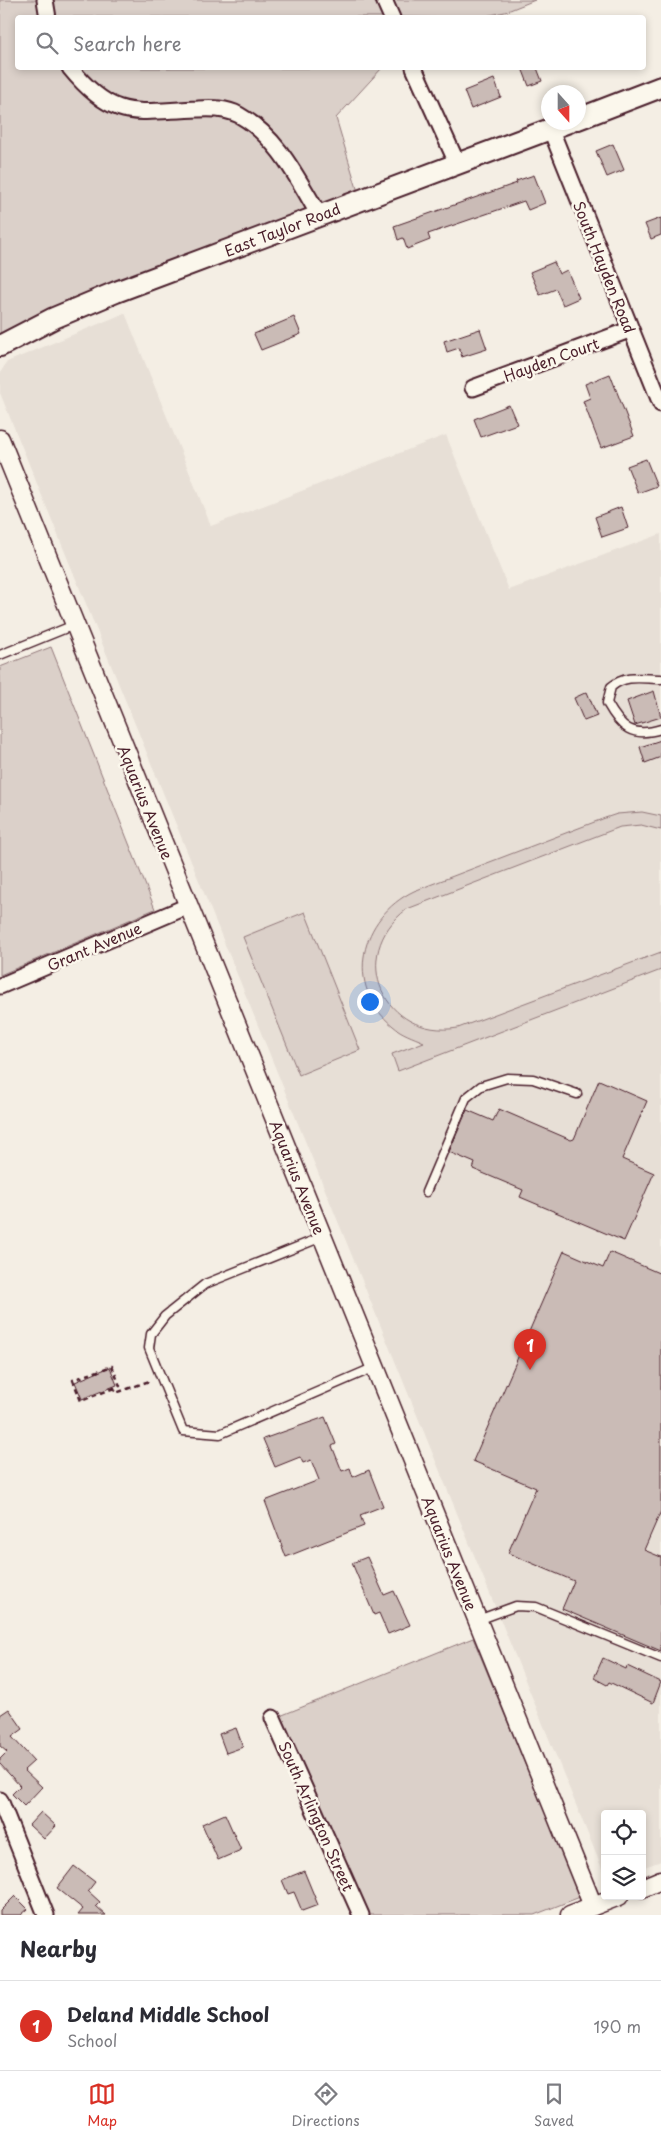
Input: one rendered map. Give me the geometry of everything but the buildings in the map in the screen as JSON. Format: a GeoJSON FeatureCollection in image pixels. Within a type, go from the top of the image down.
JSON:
{"type":"FeatureCollection","features":[{"type":"Feature","properties":{"kind":"main road"},"geometry":{"type":"LineString","coordinates":[[586,116],[661,87]]}},
{"type":"Feature","properties":{"kind":"main road","name":"East Taylor Road"},"geometry":{"type":"LineString","coordinates":[[0,346],[78,307],[319,214],[551,130]]}},
{"type":"Feature","properties":{"kind":"street"},"geometry":{"type":"LineString","coordinates":[[45,0],[48,15]]}},
{"type":"Feature","properties":{"kind":"street"},"geometry":{"type":"LineString","coordinates":[[384,0],[391,15]]}},
{"type":"Feature","properties":{"kind":"street"},"geometry":{"type":"LineString","coordinates":[[72,70],[99,98],[126,111],[162,112],[219,108],[239,115],[270,139],[287,161],[319,214]]}},
{"type":"Feature","properties":{"kind":"street"},"geometry":{"type":"LineString","coordinates":[[415,70],[457,163]]}},
{"type":"Feature","properties":{"kind":"street","name":"South Hayden Road"},"geometry":{"type":"LineString","coordinates":[[551,130],[661,404]]}},
{"type":"Feature","properties":{"kind":"street","name":"Hayden Court"},"geometry":{"type":"LineString","coordinates":[[473,388],[630,330]]}},
{"type":"Feature","properties":{"kind":"street","name":"Aquarius Avenue"},"geometry":{"type":"LineString","coordinates":[[0,439],[595,1911]]}},
{"type":"Feature","properties":{"kind":"street","name":"Grant Avenue"},"geometry":{"type":"LineString","coordinates":[[0,986],[188,906]]}},
{"type":"Feature","properties":{"kind":"street","name":"South Arlington Street"},"geometry":{"type":"LineString","coordinates":[[273,1718],[361,1915]]}},
{"type":"Feature","properties":{"kind":"street"},"geometry":{"type":"LineString","coordinates":[[0,1800],[46,1915]]}},
{"type":"Feature","properties":{"kind":"street"},"geometry":{"type":"LineString","coordinates":[[646,1886],[661,1880]]}},
{"type":"Feature","properties":{"kind":"street"},"geometry":{"type":"LineString","coordinates":[[570,1915],[595,1911],[613,1900]]}},
{"type":"Feature","properties":{"kind":"lane"},"geometry":{"type":"LineString","coordinates":[[0,655],[74,625]]}},
{"type":"Feature","properties":{"kind":"lane"},"geometry":{"type":"LineString","coordinates":[[661,679],[637,677],[622,680],[611,688],[608,696],[608,703],[615,716],[634,733],[647,734],[661,729]]}},
{"type":"Feature","properties":{"kind":"lane"},"geometry":{"type":"LineString","coordinates":[[426,1192],[466,1098],[481,1086],[507,1078],[534,1078],[577,1094]]}},
{"type":"Feature","properties":{"kind":"lane"},"geometry":{"type":"LineString","coordinates":[[322,1237],[205,1284],[165,1316],[152,1334],[149,1348],[160,1377],[183,1431],[220,1434],[375,1367]]}},
{"type":"Feature","properties":{"kind":"lane"},"geometry":{"type":"LineString","coordinates":[[477,1620],[516,1606],[536,1607],[661,1658]]}},
{"type":"Feature","properties":{"kind":"path"},"geometry":{"type":"LineString","coordinates":[[112,1366],[120,1386],[114,1388],[81,1401],[73,1380],[112,1366]]}},
{"type":"Feature","properties":{"kind":"path"},"geometry":{"type":"LineString","coordinates":[[114,1388],[116,1393],[160,1377]]}},
{"type":"Feature","properties":{"kind":"shaded area"},"geometry":{"type":"Polygon","coordinates":[[[0,0],[38,0],[41,15],[15,15],[15,70],[64,70],[98,105],[112,113],[125,117],[152,120],[214,117],[236,122],[259,140],[278,161],[308,210],[0,337],[0,0]]]}},
{"type":"Feature","properties":{"kind":"shaded area"},"geometry":{"type":"Polygon","coordinates":[[[52,0],[376,0],[383,15],[55,15],[52,0]]]}},
{"type":"Feature","properties":{"kind":"shaded area"},"geometry":{"type":"Polygon","coordinates":[[[392,0],[535,0],[505,12],[490,15],[398,15],[392,0]]]}},
{"type":"Feature","properties":{"kind":"shaded area"},"geometry":{"type":"Polygon","coordinates":[[[82,70],[380,70],[336,118],[358,192],[322,205],[301,170],[277,138],[239,107],[225,102],[210,101],[150,105],[135,104],[115,99],[82,70]]]}},
{"type":"Feature","properties":{"kind":"shaded area"},"geometry":{"type":"Polygon","coordinates":[[[125,313],[211,526],[446,435],[509,590],[661,534],[661,1861],[646,1867],[646,1810],[601,1810],[601,1866],[0,393],[0,373],[7,362],[125,313]]]}},
{"type":"Feature","properties":{"kind":"shaded area"},"geometry":{"type":"Polygon","coordinates":[[[51,647],[155,909],[0,975],[0,667],[51,647]]]}},
{"type":"Feature","properties":{"kind":"shaded area"},"geometry":{"type":"Polygon","coordinates":[[[642,812],[661,816],[661,830],[641,825],[620,827],[407,909],[389,928],[379,949],[377,970],[382,990],[393,1008],[410,1021],[432,1028],[458,1028],[661,952],[661,970],[398,1071],[392,1054],[424,1042],[396,1029],[377,1010],[368,992],[363,973],[364,953],[370,935],[381,917],[396,903],[414,891],[605,818],[617,814],[642,812]]]}},
{"type":"Feature","properties":{"kind":"shaded area"},"geometry":{"type":"Polygon","coordinates":[[[305,912],[360,1050],[299,1075],[243,937],[305,912]]]}},
{"type":"Feature","properties":{"kind":"shaded area"},"geometry":{"type":"Polygon","coordinates":[[[473,1638],[580,1897],[534,1915],[368,1915],[280,1716],[473,1638]]]}},
{"type":"Feature","properties":{"kind":"place","name":"Deland Middle School"},"geometry":{"type":"Point","coordinates":[530,1370]}}]}
